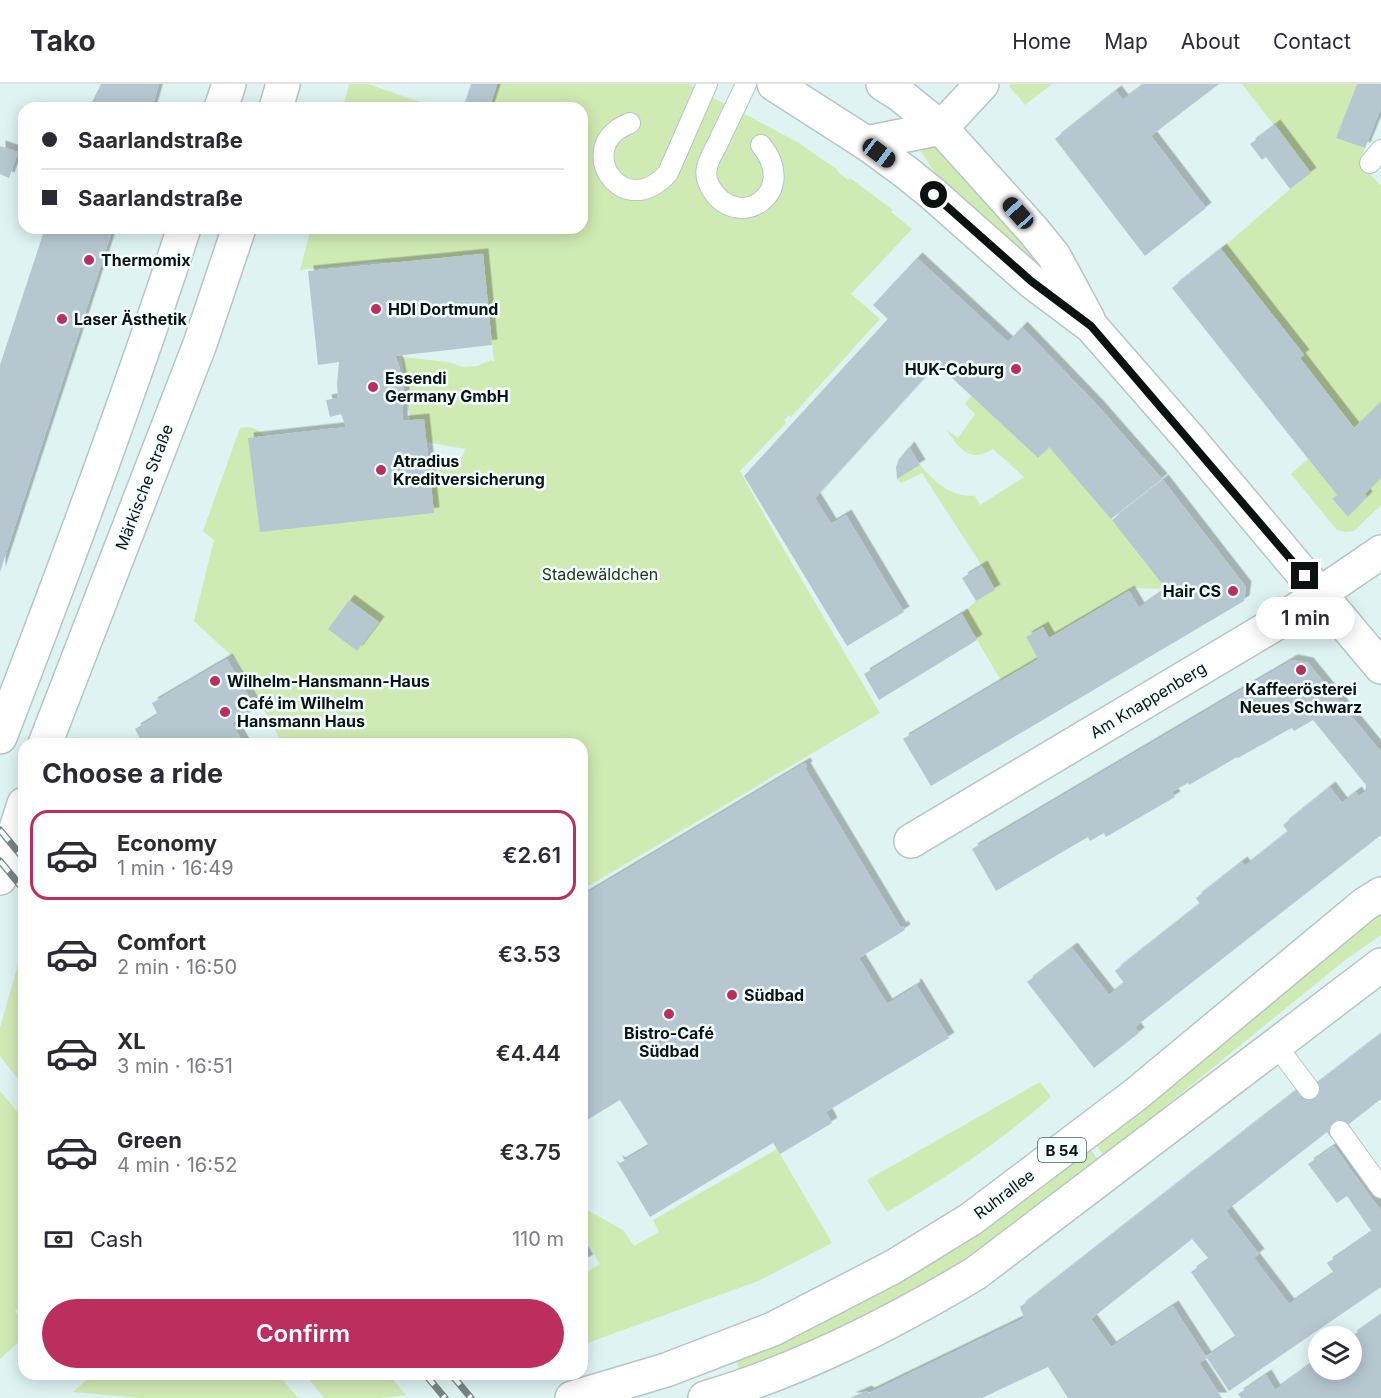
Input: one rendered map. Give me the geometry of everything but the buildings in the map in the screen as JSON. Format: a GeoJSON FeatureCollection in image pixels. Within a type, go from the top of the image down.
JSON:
{"type":"FeatureCollection","features":[{"type":"Feature","properties":{"kind":"main road"},"geometry":{"type":"LineString","coordinates":[[223,102],[229,84]]}},
{"type":"Feature","properties":{"kind":"main road"},"geometry":{"type":"LineString","coordinates":[[278,102],[283,84]]}},
{"type":"Feature","properties":{"kind":"main road"},"geometry":{"type":"LineString","coordinates":[[774,84],[866,143],[934,195],[1031,281],[1091,326],[1381,667]]}},
{"type":"Feature","properties":{"kind":"main road"},"geometry":{"type":"LineString","coordinates":[[866,143],[941,128],[982,84]]}},
{"type":"Feature","properties":{"kind":"main road"},"geometry":{"type":"LineString","coordinates":[[866,143],[898,87],[941,128],[1054,256],[1091,326]]}},
{"type":"Feature","properties":{"kind":"main road"},"geometry":{"type":"LineString","coordinates":[[0,736],[44,623],[157,312],[182,234]]}},
{"type":"Feature","properties":{"kind":"main road","name":"Märkische Straße"},"geometry":{"type":"LineString","coordinates":[[47,738],[200,344],[237,234]]}},
{"type":"Feature","properties":{"kind":"main road","name":"Am Knappenberg"},"geometry":{"type":"LineString","coordinates":[[911,842],[1280,621],[1381,552]]}},
{"type":"Feature","properties":{"kind":"main road"},"geometry":{"type":"LineString","coordinates":[[0,878],[18,822]]}},
{"type":"Feature","properties":{"kind":"main road","name":"Ruhrallee"},"geometry":{"type":"LineString","coordinates":[[572,1398],[666,1370],[773,1329],[893,1267],[971,1219],[1135,1095],[1365,904],[1381,894]]}},
{"type":"Feature","properties":{"kind":"main road","name":"B 54"},"geometry":{"type":"LineString","coordinates":[[705,1398],[813,1359],[936,1298],[976,1273],[1381,965]]}},
{"type":"Feature","properties":{"kind":"lane"},"geometry":{"type":"LineString","coordinates":[[630,123],[618,129],[608,141],[604,154],[605,166],[607,173],[620,185],[628,189],[642,190],[658,183],[668,173],[707,84]]}},
{"type":"Feature","properties":{"kind":"lane"},"geometry":{"type":"LineString","coordinates":[[746,84],[707,167],[709,186],[722,202],[744,208],[753,205],[767,195],[774,172],[768,153],[761,145]]}},
{"type":"Feature","properties":{"kind":"lane"},"geometry":{"type":"LineString","coordinates":[[1276,1045],[1309,1089]]}},
{"type":"Feature","properties":{"kind":"lane"},"geometry":{"type":"LineString","coordinates":[[1340,1131],[1381,1188]]}},
{"type":"Feature","properties":{"kind":"green space"},"geometry":{"type":"Polygon","coordinates":[[[349,84],[368,84],[420,102],[344,102],[349,84]]]}},
{"type":"Feature","properties":{"kind":"green space","name":"Stadewäldchen"},"geometry":{"type":"Polygon","coordinates":[[[498,84],[688,84],[694,87],[693,90],[722,102],[799,143],[893,210],[891,212],[912,229],[851,294],[880,319],[791,417],[789,415],[784,420],[786,423],[740,471],[880,713],[588,886],[588,738],[280,738],[235,659],[194,621],[214,540],[203,531],[240,428],[254,428],[264,436],[249,438],[461,460],[465,449],[426,442],[410,420],[402,357],[449,362],[462,367],[477,366],[491,360],[494,362],[483,253],[300,270],[309,234],[588,234],[588,102],[493,102],[498,84]]]}},
{"type":"Feature","properties":{"kind":"green space"},"geometry":{"type":"Polygon","coordinates":[[[1011,84],[1052,84],[1025,105],[1009,86],[1011,84]]]}},
{"type":"Feature","properties":{"kind":"green space"},"geometry":{"type":"Polygon","coordinates":[[[1242,84],[1357,84],[1336,138],[1365,148],[1360,163],[1381,186],[1381,402],[1354,428],[1300,358],[1304,354],[1221,249],[1311,173],[1242,84]]]}},
{"type":"Feature","properties":{"kind":"green space"},"geometry":{"type":"Polygon","coordinates":[[[929,137],[1044,266],[1037,272],[938,178],[919,148],[929,137]]]}},
{"type":"Feature","properties":{"kind":"green space"},"geometry":{"type":"Polygon","coordinates":[[[971,396],[1038,458],[1049,447],[1105,510],[1166,589],[1133,588],[1049,638],[1043,627],[1026,637],[1038,659],[1001,681],[962,614],[976,601],[995,589],[922,473],[901,483],[897,479],[920,465],[950,491],[975,496],[980,505],[1024,477],[993,449],[977,455],[965,452],[946,429],[958,438],[975,414],[965,404],[971,396]]]}},
{"type":"Feature","properties":{"kind":"green space"},"geometry":{"type":"Polygon","coordinates":[[[1308,459],[1337,495],[1332,500],[1348,517],[1367,498],[1365,494],[1381,478],[1381,505],[1354,531],[1337,530],[1291,474],[1308,459]]]}},
{"type":"Feature","properties":{"kind":"green space"},"geometry":{"type":"Polygon","coordinates":[[[1381,913],[1381,935],[1344,961],[1104,1156],[1096,1145],[1381,913]]]}},
{"type":"Feature","properties":{"kind":"green space"},"geometry":{"type":"Polygon","coordinates":[[[18,964],[18,1079],[0,1056],[0,1028],[18,964]]]}},
{"type":"Feature","properties":{"kind":"green space"},"geometry":{"type":"Polygon","coordinates":[[[1040,1082],[1051,1097],[972,1159],[887,1212],[867,1180],[1040,1082]]]}},
{"type":"Feature","properties":{"kind":"green space"},"geometry":{"type":"Polygon","coordinates":[[[0,1091],[18,1113],[18,1308],[15,1311],[18,1314],[18,1342],[0,1359],[0,1091]]]}},
{"type":"Feature","properties":{"kind":"green space"},"geometry":{"type":"Polygon","coordinates":[[[777,1149],[832,1243],[758,1281],[588,1343],[588,1271],[600,1264],[588,1244],[588,1210],[623,1230],[634,1246],[659,1232],[653,1220],[777,1149]]]}},
{"type":"Feature","properties":{"kind":"green space"},"geometry":{"type":"Polygon","coordinates":[[[1091,1150],[1099,1161],[985,1246],[914,1290],[866,1316],[796,1349],[743,1371],[739,1369],[738,1358],[855,1307],[971,1239],[1091,1150]]]}},
{"type":"Feature","properties":{"kind":"green space"},"geometry":{"type":"Polygon","coordinates":[[[86,1380],[283,1380],[298,1398],[140,1398],[73,1392],[86,1380]]]}},
{"type":"Feature","properties":{"kind":"green space"},"geometry":{"type":"Polygon","coordinates":[[[310,1380],[393,1380],[406,1395],[381,1398],[324,1398],[310,1380]]]}},
{"type":"Feature","properties":{"kind":"railway"},"geometry":{"type":"LineString","coordinates":[[0,830],[18,852]]}},
{"type":"Feature","properties":{"kind":"railway"},"geometry":{"type":"LineString","coordinates":[[0,861],[18,883]]}},
{"type":"Feature","properties":{"kind":"railway"},"geometry":{"type":"LineString","coordinates":[[430,1380],[445,1398]]}},
{"type":"Feature","properties":{"kind":"railway"},"geometry":{"type":"LineString","coordinates":[[456,1380],[471,1398]]}},
{"type":"Feature","properties":{"kind":"place","name":"Thermomix"},"geometry":{"type":"Point","coordinates":[89,260]}},
{"type":"Feature","properties":{"kind":"place","name":"HDI Dortmund"},"geometry":{"type":"Point","coordinates":[376,309]}},
{"type":"Feature","properties":{"kind":"place","name":"Laser Ästhetik"},"geometry":{"type":"Point","coordinates":[62,319]}},
{"type":"Feature","properties":{"kind":"place","name":"HUK-Coburg"},"geometry":{"type":"Point","coordinates":[1016,369]}},
{"type":"Feature","properties":{"kind":"place","name":"Essendi Germany GmbH"},"geometry":{"type":"Point","coordinates":[373,387]}},
{"type":"Feature","properties":{"kind":"place","name":"Atradius Kreditversicherung"},"geometry":{"type":"Point","coordinates":[381,470]}},
{"type":"Feature","properties":{"kind":"place","name":"Hair CS"},"geometry":{"type":"Point","coordinates":[1233,591]}},
{"type":"Feature","properties":{"kind":"place","name":"Kaffeerösterei Neues Schwarz"},"geometry":{"type":"Point","coordinates":[1301,670]}},
{"type":"Feature","properties":{"kind":"place","name":"Wilhelm-Hansmann-Haus"},"geometry":{"type":"Point","coordinates":[215,681]}},
{"type":"Feature","properties":{"kind":"place","name":"Café im Wilhelm Hansmann Haus"},"geometry":{"type":"Point","coordinates":[225,712]}},
{"type":"Feature","properties":{"kind":"place","name":"Südbad"},"geometry":{"type":"Point","coordinates":[732,995]}},
{"type":"Feature","properties":{"kind":"place","name":"Bistro-Café Südbad"},"geometry":{"type":"Point","coordinates":[669,1014]}},
{"type":"Feature","properties":{"kind":"route"},"geometry":{"type":"LineString","coordinates":[[934,195],[1031,281],[1091,326],[1305,576]]}}]}
